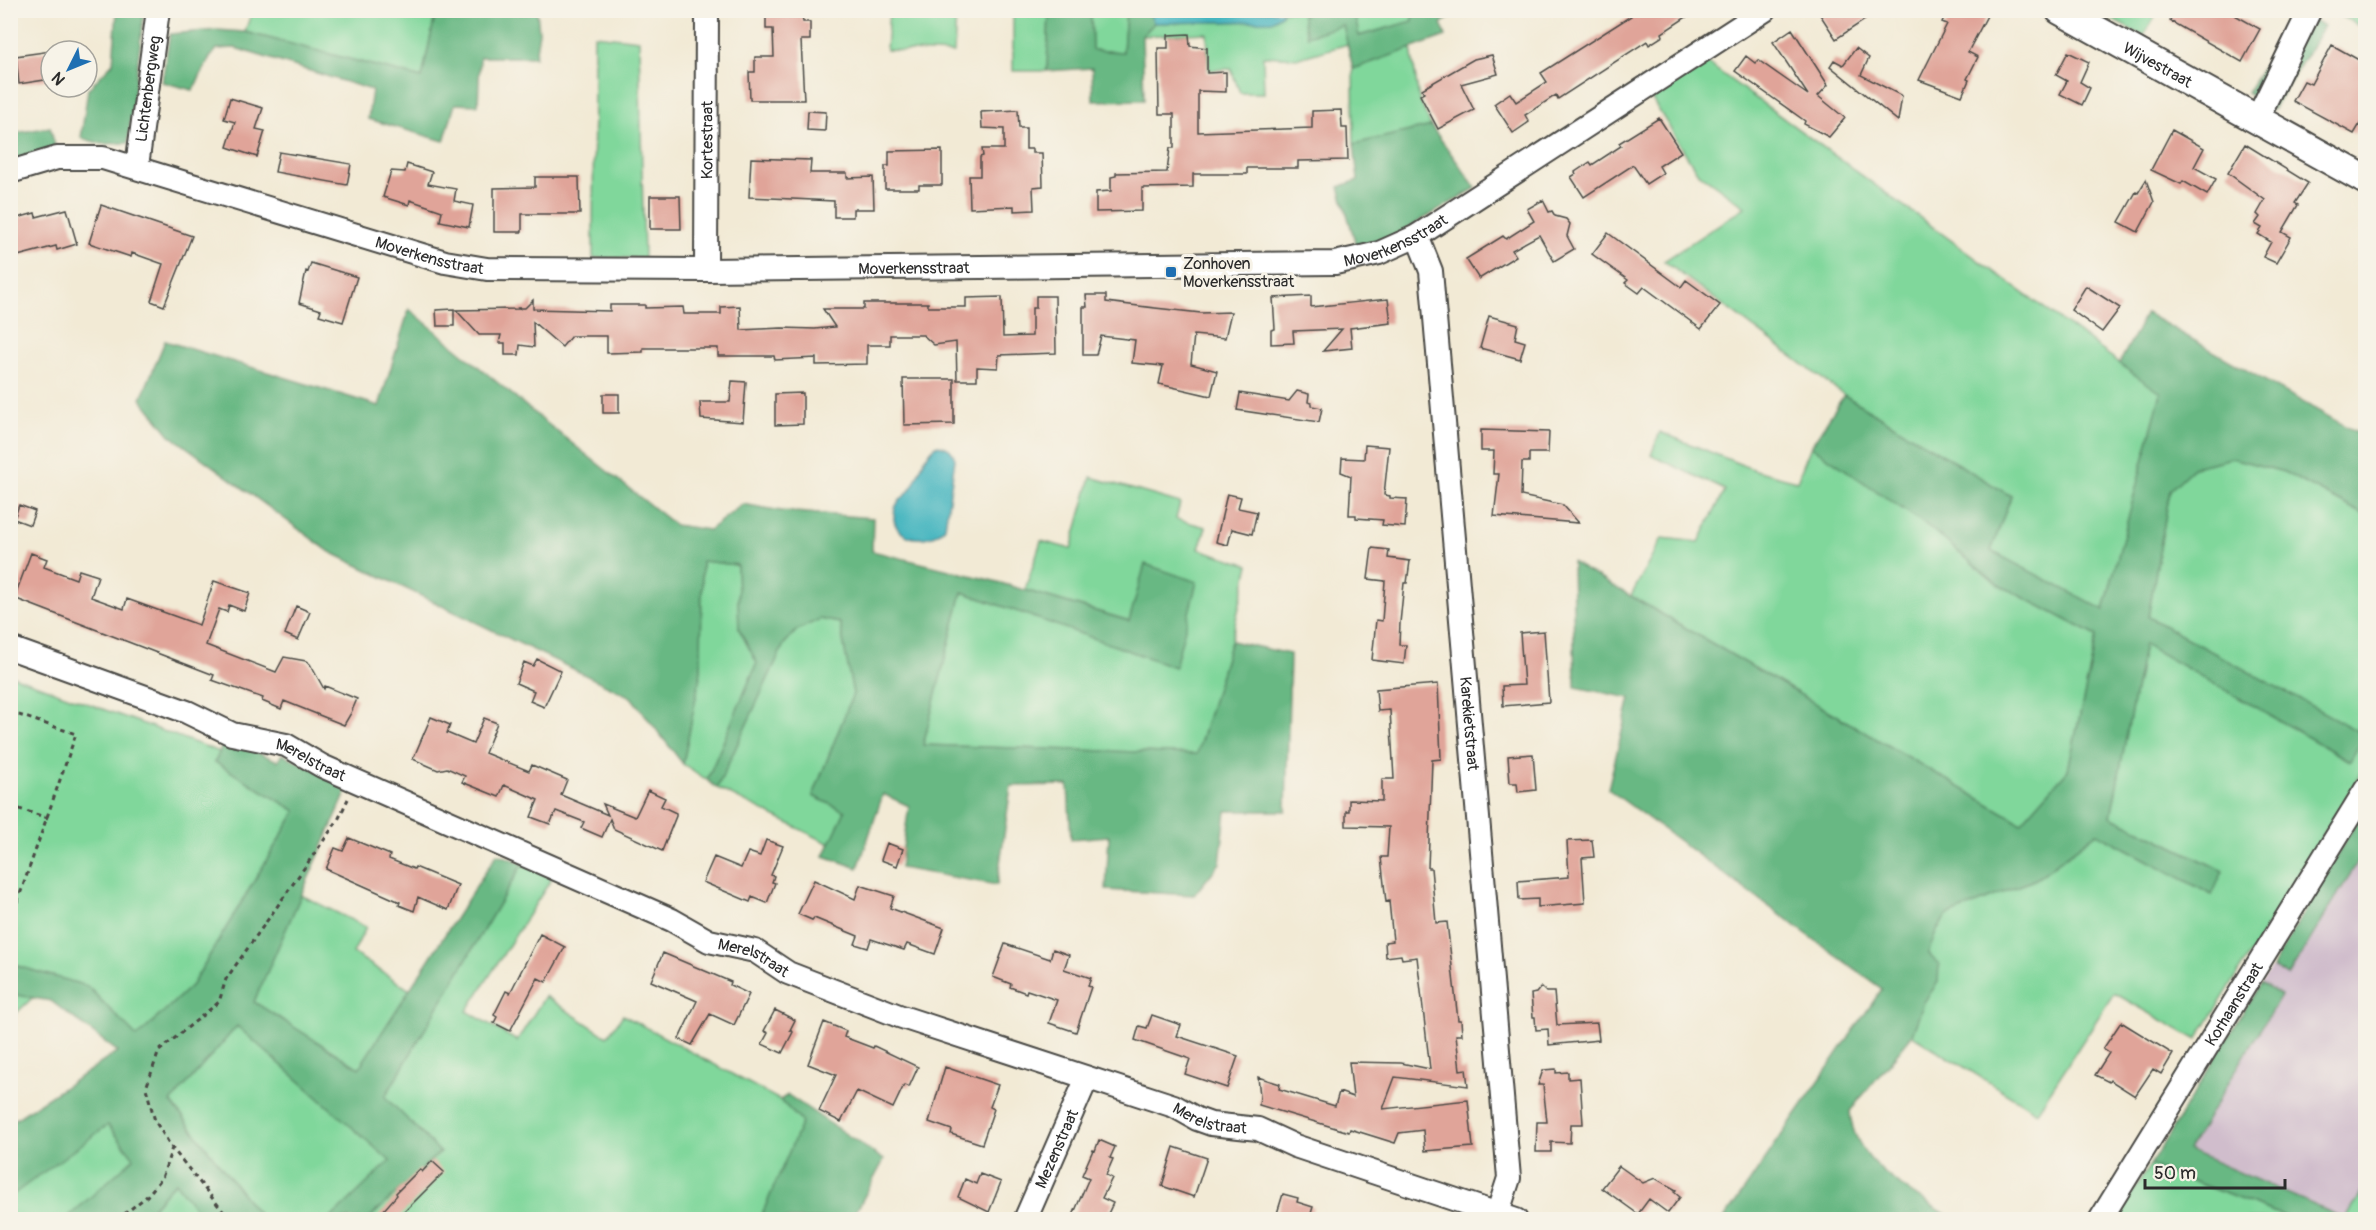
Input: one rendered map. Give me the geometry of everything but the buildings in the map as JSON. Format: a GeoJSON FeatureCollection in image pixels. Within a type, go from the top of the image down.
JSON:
{"type":"FeatureCollection","features":[{"type":"Feature","properties":{"kind":"street","name":"Lichtenbergweg"},"geometry":{"type":"LineString","coordinates":[[137,166],[158,10]]}},
{"type":"Feature","properties":{"kind":"street","name":"Kortestraat"},"geometry":{"type":"LineString","coordinates":[[706,270],[707,10]]}},
{"type":"Feature","properties":{"kind":"street","name":"Moverkensstraat"},"geometry":{"type":"LineString","coordinates":[[10,172],[57,158],[104,158],[137,166],[445,262],[487,269],[706,270],[1335,264],[1379,253],[1417,236],[1765,10]]}},
{"type":"Feature","properties":{"kind":"street","name":"Wijvestraat"},"geometry":{"type":"LineString","coordinates":[[2060,10],[2366,180]]}},
{"type":"Feature","properties":{"kind":"street"},"geometry":{"type":"LineString","coordinates":[[2257,119],[2310,10]]}},
{"type":"Feature","properties":{"kind":"street","name":"Karekietstraat"},"geometry":{"type":"LineString","coordinates":[[1417,236],[1431,271],[1509,1178],[1507,1216]]}},
{"type":"Feature","properties":{"kind":"street","name":"Merelstraat"},"geometry":{"type":"LineString","coordinates":[[10,648],[187,712],[232,734],[286,745],[322,766],[672,920],[709,941],[755,951],[788,973],[888,1011],[1174,1106],[1211,1124],[1258,1129],[1295,1146],[1507,1216]]}},
{"type":"Feature","properties":{"kind":"street","name":"Korhaanstraat"},"geometry":{"type":"LineString","coordinates":[[2100,1220],[2366,789]]}},
{"type":"Feature","properties":{"kind":"street","name":"Mezenstraat"},"geometry":{"type":"LineString","coordinates":[[1025,1220],[1087,1078]]}},
{"type":"Feature","properties":{"kind":"path"},"geometry":{"type":"LineString","coordinates":[[10,712],[76,734],[17,903],[10,900]]}},
{"type":"Feature","properties":{"kind":"path"},"geometry":{"type":"LineString","coordinates":[[231,1220],[171,1148],[155,1121],[146,1088],[159,1051],[219,1002],[226,979],[338,820],[357,782]]}},
{"type":"Feature","properties":{"kind":"path"},"geometry":{"type":"LineString","coordinates":[[10,806],[48,818]]}},
{"type":"Feature","properties":{"kind":"path"},"geometry":{"type":"LineString","coordinates":[[117,1220],[147,1196],[162,1178],[171,1148]]}},
{"type":"Feature","properties":{"kind":"shaded area"},"geometry":{"type":"Polygon","coordinates":[[[2365,850],[2365,1187],[2346,1219],[2188,1150],[2281,995],[2261,983],[2271,967],[2288,975],[2365,850]]]}},
{"type":"Feature","properties":{"kind":"green space"},"geometry":{"type":"Polygon","coordinates":[[[426,10],[435,16],[422,78],[245,32],[252,11],[426,10]]]}},
{"type":"Feature","properties":{"kind":"green space"},"geometry":{"type":"Polygon","coordinates":[[[1315,10],[1302,15],[1343,25],[1348,44],[1299,58],[1263,56],[1264,93],[1240,93],[1231,69],[1209,70],[1207,33],[1142,36],[1154,23],[1272,21],[1282,14],[1282,11],[1315,10]]]}},
{"type":"Feature","properties":{"kind":"green space"},"geometry":{"type":"Polygon","coordinates":[[[1315,10],[1354,11],[1359,36],[1413,21],[1412,11],[1462,11],[1441,23],[1446,36],[1353,69],[1343,25],[1307,36],[1302,15],[1315,10]]]}},
{"type":"Feature","properties":{"kind":"green space"},"geometry":{"type":"Polygon","coordinates":[[[117,11],[144,11],[128,143],[102,144],[81,138],[87,99],[99,99],[99,78],[113,63],[117,11]]]}},
{"type":"Feature","properties":{"kind":"green space"},"geometry":{"type":"Polygon","coordinates":[[[426,11],[537,11],[539,32],[535,57],[480,57],[478,105],[455,104],[444,141],[368,119],[372,90],[235,48],[217,49],[209,59],[193,90],[162,82],[170,34],[217,30],[245,32],[422,78],[435,16],[426,11]]]}},
{"type":"Feature","properties":{"kind":"green space"},"geometry":{"type":"Polygon","coordinates":[[[889,11],[956,11],[954,53],[886,50],[889,11]]]}},
{"type":"Feature","properties":{"kind":"green space"},"geometry":{"type":"Polygon","coordinates":[[[1013,11],[1049,11],[1047,71],[1013,71],[1013,11]]]}},
{"type":"Feature","properties":{"kind":"green space"},"geometry":{"type":"Polygon","coordinates":[[[1049,11],[1091,11],[1092,50],[1123,52],[1126,11],[1148,11],[1154,23],[1142,36],[1144,100],[1093,101],[1092,68],[1047,71],[1049,11]]]}},
{"type":"Feature","properties":{"kind":"green space"},"geometry":{"type":"Polygon","coordinates":[[[1091,11],[1126,11],[1123,52],[1092,50],[1091,11]]]}},
{"type":"Feature","properties":{"kind":"green space"},"geometry":{"type":"Polygon","coordinates":[[[1354,11],[1412,11],[1414,21],[1358,36],[1354,11]]]}},
{"type":"Feature","properties":{"kind":"green space"},"geometry":{"type":"Polygon","coordinates":[[[2096,11],[2158,11],[2143,36],[2096,11]]]}},
{"type":"Feature","properties":{"kind":"green space"},"geometry":{"type":"Polygon","coordinates":[[[2298,11],[2324,26],[2273,110],[2247,93],[2298,11]]]}},
{"type":"Feature","properties":{"kind":"green space"},"geometry":{"type":"Polygon","coordinates":[[[2332,11],[2365,11],[2365,29],[2332,11]]]}},
{"type":"Feature","properties":{"kind":"green space"},"geometry":{"type":"Polygon","coordinates":[[[594,35],[639,40],[644,258],[593,258],[594,35]]]}},
{"type":"Feature","properties":{"kind":"green space"},"geometry":{"type":"Polygon","coordinates":[[[1411,48],[1419,99],[1431,126],[1354,144],[1353,69],[1411,48]]]}},
{"type":"Feature","properties":{"kind":"green space"},"geometry":{"type":"Polygon","coordinates":[[[1706,62],[2161,393],[2104,610],[1991,551],[2011,496],[1844,395],[1664,261],[1745,207],[1697,172],[1650,96],[1706,62]]]}},
{"type":"Feature","properties":{"kind":"green space"},"geometry":{"type":"Polygon","coordinates":[[[1431,126],[1476,188],[1389,239],[1357,248],[1339,187],[1358,180],[1354,144],[1431,126]]]}},
{"type":"Feature","properties":{"kind":"green space"},"geometry":{"type":"Polygon","coordinates":[[[50,127],[56,150],[11,162],[11,134],[50,127]]]}},
{"type":"Feature","properties":{"kind":"green space"},"geometry":{"type":"Polygon","coordinates":[[[409,309],[544,421],[675,525],[709,530],[743,504],[781,511],[873,518],[872,551],[994,581],[1129,621],[1145,564],[1197,582],[1175,667],[962,592],[923,745],[1197,754],[1231,641],[1290,654],[1286,811],[1226,811],[1220,863],[1194,895],[1106,890],[1109,836],[1071,839],[1068,785],[1011,786],[997,885],[900,868],[909,806],[883,794],[858,868],[824,856],[845,811],[813,796],[853,694],[840,623],[820,619],[797,630],[784,644],[717,788],[707,780],[757,663],[739,629],[737,565],[702,561],[701,671],[683,764],[631,697],[330,552],[170,435],[141,399],[165,341],[379,406],[409,309]]]}},
{"type":"Feature","properties":{"kind":"green space"},"geometry":{"type":"Polygon","coordinates":[[[2146,313],[2366,438],[2365,515],[2284,472],[2232,458],[2194,467],[2170,490],[2148,617],[2365,735],[2350,761],[2144,644],[2111,816],[2223,871],[2212,895],[2097,833],[2036,879],[1946,916],[1936,931],[1928,954],[1939,964],[1938,982],[1924,1002],[1912,1035],[1850,1111],[1854,1130],[1862,1147],[1873,1162],[1888,1176],[1953,1219],[1724,1219],[1882,989],[1608,789],[1630,698],[1575,687],[1572,562],[2021,823],[2068,770],[2097,636],[1996,583],[1929,527],[1811,446],[1844,395],[2011,496],[1991,551],[2104,610],[2161,393],[2119,364],[2146,313]]]}},
{"type":"Feature","properties":{"kind":"green space"},"geometry":{"type":"Polygon","coordinates":[[[1660,432],[1755,470],[1797,481],[1811,446],[1929,527],[1996,583],[2097,636],[2068,770],[2021,823],[1631,596],[1662,538],[1699,542],[1725,490],[1651,455],[1660,432]]]}},
{"type":"Feature","properties":{"kind":"green space"},"geometry":{"type":"Polygon","coordinates":[[[2232,458],[2284,472],[2365,515],[2365,767],[2197,1040],[2114,993],[2037,1112],[1912,1035],[1924,1002],[1938,982],[1928,954],[1936,931],[1946,916],[2036,879],[2097,833],[2212,895],[2222,870],[2111,816],[2144,643],[2349,761],[2364,735],[2148,617],[2170,490],[2194,467],[2232,458]]]}},
{"type":"Feature","properties":{"kind":"green space"},"geometry":{"type":"Polygon","coordinates":[[[1091,477],[1180,503],[1176,519],[1206,527],[1199,549],[1249,565],[1231,641],[1197,754],[923,745],[962,592],[1175,667],[1130,621],[1025,590],[1041,541],[1071,549],[1091,477]]]}},
{"type":"Feature","properties":{"kind":"green space"},"geometry":{"type":"Polygon","coordinates":[[[702,561],[737,565],[739,629],[757,663],[707,780],[683,764],[701,671],[702,561]]]}},
{"type":"Feature","properties":{"kind":"green space"},"geometry":{"type":"Polygon","coordinates":[[[820,619],[840,623],[853,694],[813,796],[845,811],[830,844],[717,788],[784,644],[797,630],[820,619]]]}},
{"type":"Feature","properties":{"kind":"green space"},"geometry":{"type":"Polygon","coordinates":[[[10,675],[220,752],[215,762],[296,811],[192,985],[137,1037],[87,986],[11,964],[10,675]]]}},
{"type":"Feature","properties":{"kind":"green space"},"geometry":{"type":"Polygon","coordinates":[[[225,739],[278,761],[282,754],[349,786],[254,1002],[359,1068],[497,854],[523,863],[385,1097],[440,1152],[368,1219],[330,1219],[390,1161],[237,1026],[171,1102],[262,1219],[204,1219],[175,1182],[142,1219],[66,1219],[134,1158],[108,1125],[11,1196],[11,1122],[118,1052],[51,1001],[11,994],[10,964],[87,986],[137,1037],[192,985],[296,811],[215,762],[225,739]]]}},
{"type":"Feature","properties":{"kind":"green space"},"geometry":{"type":"Polygon","coordinates":[[[2365,807],[2365,850],[2288,976],[2272,967],[2365,807]]]}},
{"type":"Feature","properties":{"kind":"green space"},"geometry":{"type":"Polygon","coordinates":[[[523,863],[552,878],[467,1011],[517,1041],[545,996],[607,1037],[623,1015],[780,1100],[802,1122],[760,1219],[368,1220],[440,1152],[385,1097],[523,863]]]}},
{"type":"Feature","properties":{"kind":"green space"},"geometry":{"type":"Polygon","coordinates":[[[301,895],[366,927],[353,953],[410,990],[359,1069],[254,1002],[301,895]]]}},
{"type":"Feature","properties":{"kind":"green space"},"geometry":{"type":"Polygon","coordinates":[[[11,972],[44,987],[11,1018],[11,972]]]}},
{"type":"Feature","properties":{"kind":"green space"},"geometry":{"type":"Polygon","coordinates":[[[2261,983],[2281,995],[2188,1150],[2346,1219],[2292,1219],[2150,1165],[2261,983]]]}},
{"type":"Feature","properties":{"kind":"green space"},"geometry":{"type":"Polygon","coordinates":[[[237,1026],[391,1161],[330,1219],[262,1219],[171,1102],[237,1026]]]}},
{"type":"Feature","properties":{"kind":"green space"},"geometry":{"type":"Polygon","coordinates":[[[788,1095],[884,1160],[850,1219],[760,1219],[802,1122],[780,1100],[788,1095]]]}},
{"type":"Feature","properties":{"kind":"green space"},"geometry":{"type":"Polygon","coordinates":[[[108,1124],[135,1158],[66,1219],[11,1219],[10,1196],[108,1124]]]}},
{"type":"Feature","properties":{"kind":"green space"},"geometry":{"type":"Polygon","coordinates":[[[2150,1165],[2292,1219],[2115,1220],[2150,1165]]]}},
{"type":"Feature","properties":{"kind":"green space"},"geometry":{"type":"Polygon","coordinates":[[[175,1182],[204,1219],[142,1220],[175,1182]]]}},
{"type":"Feature","properties":{"kind":"green space"},"geometry":{"type":"Polygon","coordinates":[[[2365,1187],[2365,1219],[2346,1219],[2365,1187]]]}},
{"type":"Feature","properties":{"kind":"water"},"geometry":{"type":"Polygon","coordinates":[[[1148,11],[1282,11],[1282,14],[1272,21],[1154,23],[1148,11]]]}},
{"type":"Feature","properties":{"kind":"water"},"geometry":{"type":"Polygon","coordinates":[[[938,445],[949,449],[955,459],[945,527],[933,536],[909,537],[897,528],[894,520],[895,508],[911,488],[928,454],[938,445]]]}},
{"type":"Feature","properties":{"kind":"place","name":"Zonhoven Moverkensstraat"},"geometry":{"type":"Point","coordinates":[1171,272]}}]}
